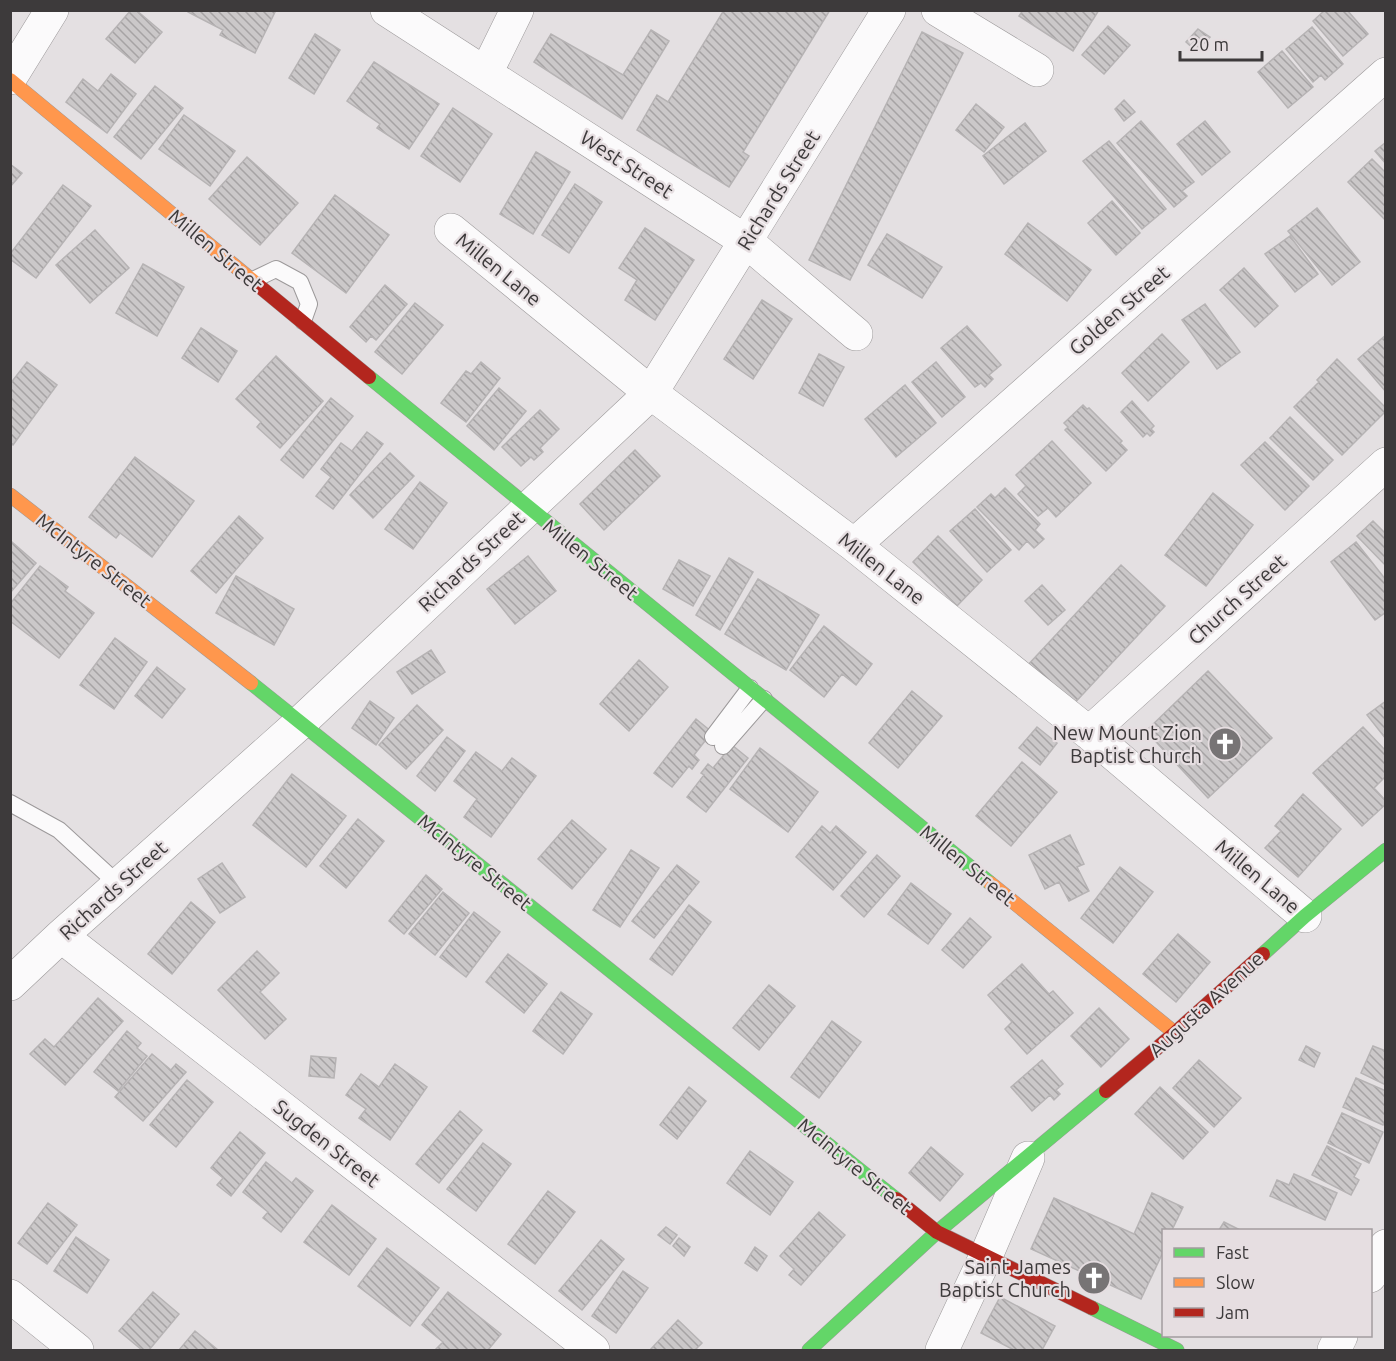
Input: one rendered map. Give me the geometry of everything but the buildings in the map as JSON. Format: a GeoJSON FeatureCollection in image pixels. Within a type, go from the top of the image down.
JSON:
{"type":"FeatureCollection","features":[{"type":"Feature","properties":{"kind":"street","name":"West Street"},"geometry":{"type":"LineString","coordinates":[[387,10],[747,242],[856,334]]}},
{"type":"Feature","properties":{"kind":"street"},"geometry":{"type":"LineString","coordinates":[[486,73],[517,10]]}},
{"type":"Feature","properties":{"kind":"street","name":"Richards Street"},"geometry":{"type":"LineString","coordinates":[[10,984],[301,722],[651,393],[747,242],[889,10]]}},
{"type":"Feature","properties":{"kind":"street"},"geometry":{"type":"LineString","coordinates":[[938,10],[1037,70]]}},
{"type":"Feature","properties":{"kind":"street"},"geometry":{"type":"LineString","coordinates":[[10,79],[44,14]]}},
{"type":"Feature","properties":{"kind":"street","name":"Golden Street"},"geometry":{"type":"LineString","coordinates":[[854,545],[1386,74]]}},
{"type":"Feature","properties":{"kind":"street","name":"Millen Street"},"geometry":{"type":"LineString","coordinates":[[10,79],[528,508],[1175,1033]]}},
{"type":"Feature","properties":{"kind":"street","name":"Millen Lane"},"geometry":{"type":"LineString","coordinates":[[451,230],[651,393],[854,545],[1089,733],[1305,916]]}},
{"type":"Feature","properties":{"kind":"street","name":"Church Street"},"geometry":{"type":"LineString","coordinates":[[1089,733],[1386,464]]}},
{"type":"Feature","properties":{"kind":"street","name":"McIntyre Street"},"geometry":{"type":"LineString","coordinates":[[10,495],[301,722],[938,1232],[986,1256]]}},
{"type":"Feature","properties":{"kind":"street","name":"Augusta Avenue"},"geometry":{"type":"LineString","coordinates":[[809,1350],[938,1232],[1175,1033],[1305,916],[1386,850]]}},
{"type":"Feature","properties":{"kind":"street","name":"Sugden Street"},"geometry":{"type":"LineString","coordinates":[[61,936],[593,1350]]}},
{"type":"Feature","properties":{"kind":"street","name":"Augusta Avenue"},"geometry":{"type":"LineString","coordinates":[[942,1350],[1028,1158]]}},
{"type":"Feature","properties":{"kind":"street"},"geometry":{"type":"LineString","coordinates":[[1372,1274],[1386,1246]]}},
{"type":"Feature","properties":{"kind":"street"},"geometry":{"type":"LineString","coordinates":[[986,1256],[1148,1344],[1177,1350]]}},
{"type":"Feature","properties":{"kind":"street"},"geometry":{"type":"LineString","coordinates":[[10,1296],[77,1350]]}},
{"type":"Feature","properties":{"kind":"lane"},"geometry":{"type":"LineString","coordinates":[[253,280],[276,269],[300,282],[309,304],[303,321]]}},
{"type":"Feature","properties":{"kind":"lane"},"geometry":{"type":"LineString","coordinates":[[750,688],[718,742],[764,699]]}},
{"type":"Feature","properties":{"kind":"lane"},"geometry":{"type":"LineString","coordinates":[[10,803],[59,830],[119,885]]}},
{"type":"Feature","properties":{"kind":"traffic: fast"},"geometry":{"type":"LineString","coordinates":[[369,377],[990,883]]}},
{"type":"Feature","properties":{"kind":"traffic: fast"},"geometry":{"type":"LineString","coordinates":[[251,683],[896,1199]]}},
{"type":"Feature","properties":{"kind":"traffic: fast"},"geometry":{"type":"LineString","coordinates":[[1263,954],[1305,916],[1386,850]]}},
{"type":"Feature","properties":{"kind":"traffic: fast"},"geometry":{"type":"LineString","coordinates":[[809,1350],[937,1232],[1106,1091]]}},
{"type":"Feature","properties":{"kind":"traffic: fast"},"geometry":{"type":"LineString","coordinates":[[1092,1308],[1177,1350]]}},
{"type":"Feature","properties":{"kind":"traffic: slow"},"geometry":{"type":"LineString","coordinates":[[10,80],[259,286]]}},
{"type":"Feature","properties":{"kind":"traffic: slow"},"geometry":{"type":"LineString","coordinates":[[10,495],[251,683]]}},
{"type":"Feature","properties":{"kind":"traffic: slow"},"geometry":{"type":"LineString","coordinates":[[990,883],[1175,1033]]}},
{"type":"Feature","properties":{"kind":"traffic: jam"},"geometry":{"type":"LineString","coordinates":[[259,286],[369,377]]}},
{"type":"Feature","properties":{"kind":"traffic: jam"},"geometry":{"type":"LineString","coordinates":[[1106,1091],[1263,954]]}},
{"type":"Feature","properties":{"kind":"traffic: jam"},"geometry":{"type":"LineString","coordinates":[[896,1199],[937,1232],[1092,1308]]}},
{"type":"Feature","properties":{"kind":"place","name":"New Mount Zion Baptist Church"},"geometry":{"type":"Point","coordinates":[1225,744]}},
{"type":"Feature","properties":{"kind":"place","name":"Saint James Baptist Church"},"geometry":{"type":"Point","coordinates":[1094,1278]}}]}
